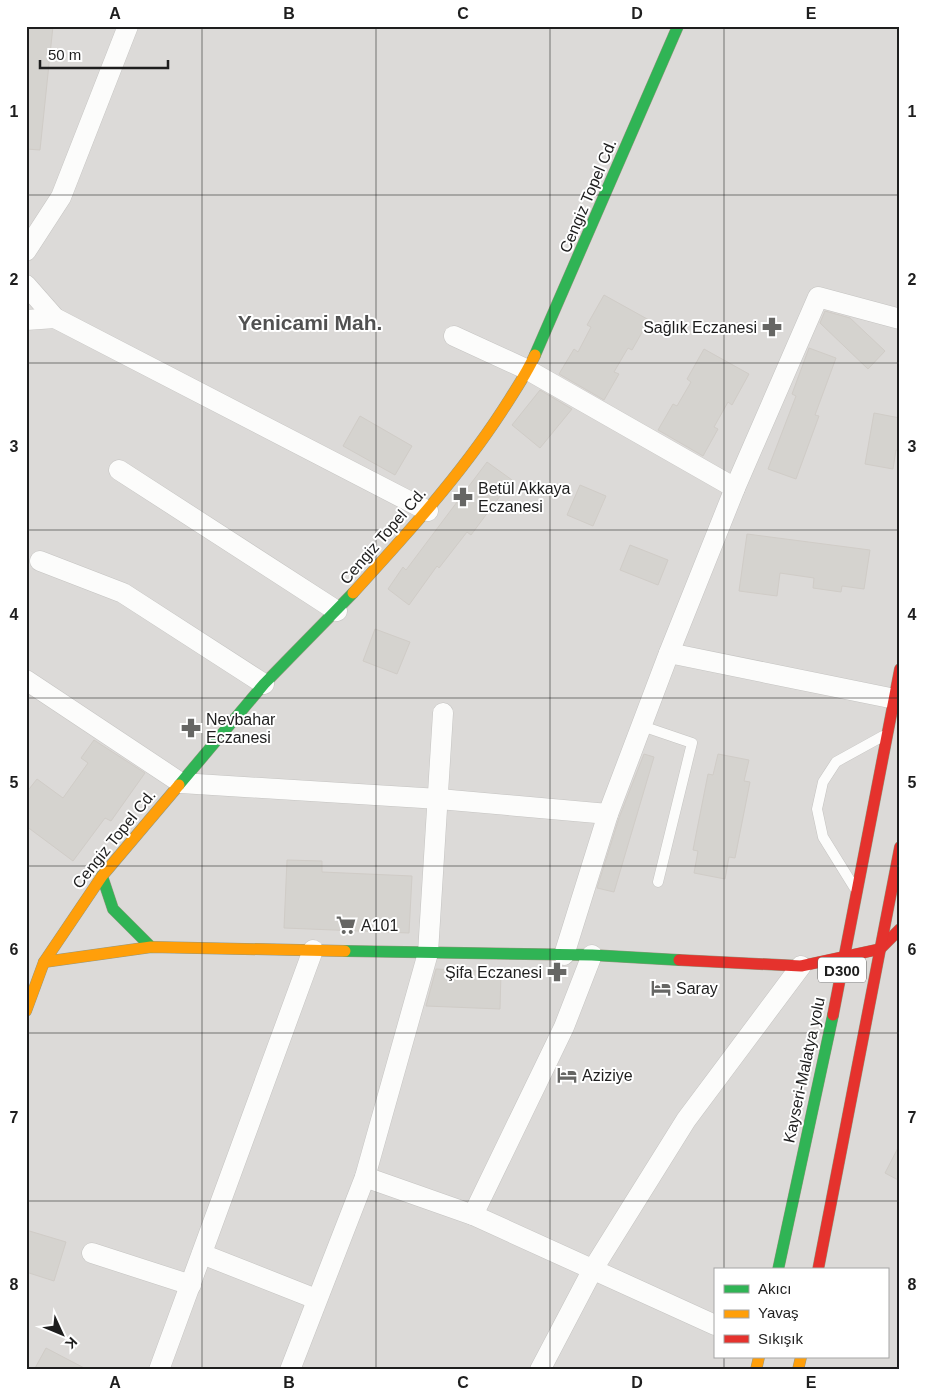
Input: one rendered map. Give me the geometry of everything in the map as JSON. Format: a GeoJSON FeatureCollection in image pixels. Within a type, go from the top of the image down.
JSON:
{"type":"FeatureCollection","features":[{"type":"Feature","properties":{"kind":"main road","name":"Cengiz Topel Cd."},"geometry":{"type":"LineString","coordinates":[[26,1011],[44,962],[102,876],[264,684],[337,611],[428,511],[488,434],[528,370],[579,258],[678,26]]}},
{"type":"Feature","properties":{"kind":"main road","name":"Kayseri-Malatya yolu"},"geometry":{"type":"LineString","coordinates":[[778,1268],[845,957],[900,670]]}},
{"type":"Feature","properties":{"kind":"main road","name":"D300"},"geometry":{"type":"LineString","coordinates":[[818,1268],[900,847]]}},
{"type":"Feature","properties":{"kind":"main road"},"geometry":{"type":"LineString","coordinates":[[102,876],[112,909],[151,947]]}},
{"type":"Feature","properties":{"kind":"main road"},"geometry":{"type":"LineString","coordinates":[[44,962],[151,947],[592,955],[801,966],[880,949],[900,929]]}},
{"type":"Feature","properties":{"kind":"street"},"geometry":{"type":"LineString","coordinates":[[26,251],[61,197],[128,26]]}},
{"type":"Feature","properties":{"kind":"street"},"geometry":{"type":"LineString","coordinates":[[26,285],[56,318],[428,511]]}},
{"type":"Feature","properties":{"kind":"street"},"geometry":{"type":"LineString","coordinates":[[564,955],[608,814],[669,653],[735,488],[818,298],[900,319]]}},
{"type":"Feature","properties":{"kind":"street"},"geometry":{"type":"LineString","coordinates":[[26,320],[56,318]]}},
{"type":"Feature","properties":{"kind":"street"},"geometry":{"type":"LineString","coordinates":[[454,336],[528,370],[735,488]]}},
{"type":"Feature","properties":{"kind":"street"},"geometry":{"type":"LineString","coordinates":[[119,470],[337,611]]}},
{"type":"Feature","properties":{"kind":"street"},"geometry":{"type":"LineString","coordinates":[[40,561],[123,593],[264,684]]}},
{"type":"Feature","properties":{"kind":"street"},"geometry":{"type":"LineString","coordinates":[[669,653],[895,699]]}},
{"type":"Feature","properties":{"kind":"street"},"geometry":{"type":"LineString","coordinates":[[26,680],[180,783],[438,800],[608,814]]}},
{"type":"Feature","properties":{"kind":"street"},"geometry":{"type":"LineString","coordinates":[[290,1370],[365,1177],[428,953],[443,713]]}},
{"type":"Feature","properties":{"kind":"street"},"geometry":{"type":"LineString","coordinates":[[159,1370],[313,950]]}},
{"type":"Feature","properties":{"kind":"street"},"geometry":{"type":"LineString","coordinates":[[474,1215],[564,1028],[592,955]]}},
{"type":"Feature","properties":{"kind":"street"},"geometry":{"type":"LineString","coordinates":[[540,1370],[593,1270],[686,1120],[801,966]]}},
{"type":"Feature","properties":{"kind":"street"},"geometry":{"type":"LineString","coordinates":[[365,1177],[474,1215],[714,1325]]}},
{"type":"Feature","properties":{"kind":"street"},"geometry":{"type":"LineString","coordinates":[[92,1253],[190,1286]]}},
{"type":"Feature","properties":{"kind":"street"},"geometry":{"type":"LineString","coordinates":[[202,1254],[316,1299]]}},
{"type":"Feature","properties":{"kind":"lane"},"geometry":{"type":"LineString","coordinates":[[642,726],[692,743],[658,882]]}},
{"type":"Feature","properties":{"kind":"lane"},"geometry":{"type":"LineString","coordinates":[[858,892],[823,837],[816,808],[823,782],[836,762],[889,733]]}},
{"type":"Feature","properties":{"kind":"shaded area"},"geometry":{"type":"Polygon","coordinates":[[[26,26],[900,26],[900,1370],[26,1370],[26,26]]]}},
{"type":"Feature","properties":{"kind":"building"},"geometry":{"type":"Polygon","coordinates":[[[26,26],[53,26],[40,150],[26,149],[26,26]]]}},
{"type":"Feature","properties":{"kind":"building"},"geometry":{"type":"Polygon","coordinates":[[[604,295],[649,320],[632,350],[628,348],[614,372],[619,374],[604,400],[559,374],[574,349],[578,352],[591,327],[587,325],[604,295]]]}},
{"type":"Feature","properties":{"kind":"building"},"geometry":{"type":"Polygon","coordinates":[[[825,311],[850,318],[885,351],[868,369],[820,323],[825,311]]]}},
{"type":"Feature","properties":{"kind":"building"},"geometry":{"type":"Polygon","coordinates":[[[809,348],[836,358],[815,415],[819,416],[796,479],[768,469],[796,396],[792,394],[809,348]]]}},
{"type":"Feature","properties":{"kind":"building"},"geometry":{"type":"Polygon","coordinates":[[[704,349],[749,374],[732,405],[728,402],[714,427],[718,429],[703,456],[658,430],[673,404],[677,406],[691,382],[687,379],[704,349]]]}},
{"type":"Feature","properties":{"kind":"building"},"geometry":{"type":"Polygon","coordinates":[[[540,390],[572,409],[540,448],[512,425],[540,390]]]}},
{"type":"Feature","properties":{"kind":"building"},"geometry":{"type":"Polygon","coordinates":[[[874,413],[900,418],[900,450],[896,450],[893,469],[865,464],[874,413]]]}},
{"type":"Feature","properties":{"kind":"building"},"geometry":{"type":"Polygon","coordinates":[[[360,416],[412,446],[395,475],[343,446],[360,416]]]}},
{"type":"Feature","properties":{"kind":"building"},"geometry":{"type":"Polygon","coordinates":[[[487,462],[512,480],[471,535],[467,532],[439,568],[437,566],[409,605],[388,589],[403,567],[406,570],[487,462]]]}},
{"type":"Feature","properties":{"kind":"building"},"geometry":{"type":"Polygon","coordinates":[[[580,485],[606,496],[593,526],[567,515],[580,485]]]}},
{"type":"Feature","properties":{"kind":"building"},"geometry":{"type":"Polygon","coordinates":[[[747,534],[870,550],[864,589],[842,586],[841,592],[813,588],[814,578],[780,573],[777,596],[739,591],[747,534]]]}},
{"type":"Feature","properties":{"kind":"building"},"geometry":{"type":"Polygon","coordinates":[[[630,545],[668,560],[658,585],[620,570],[630,545]]]}},
{"type":"Feature","properties":{"kind":"building"},"geometry":{"type":"Polygon","coordinates":[[[375,629],[410,642],[397,674],[363,661],[375,629]]]}},
{"type":"Feature","properties":{"kind":"building"},"geometry":{"type":"Polygon","coordinates":[[[94,740],[145,773],[111,821],[105,818],[73,861],[26,826],[26,793],[37,779],[63,798],[88,763],[81,758],[94,740]]]}},
{"type":"Feature","properties":{"kind":"building"},"geometry":{"type":"Polygon","coordinates":[[[644,754],[654,757],[614,892],[597,888],[619,818],[644,754]]]}},
{"type":"Feature","properties":{"kind":"building"},"geometry":{"type":"Polygon","coordinates":[[[718,754],[749,760],[744,781],[750,782],[735,858],[729,857],[725,879],[694,873],[698,851],[693,850],[708,774],[713,775],[718,754]]]}},
{"type":"Feature","properties":{"kind":"building"},"geometry":{"type":"Polygon","coordinates":[[[287,860],[322,861],[322,872],[412,876],[409,933],[284,928],[287,860]]]}},
{"type":"Feature","properties":{"kind":"building"},"geometry":{"type":"Polygon","coordinates":[[[436,969],[501,972],[500,1009],[426,1006],[436,969]]]}},
{"type":"Feature","properties":{"kind":"building"},"geometry":{"type":"Polygon","coordinates":[[[900,1144],[900,1181],[885,1173],[900,1144]]]}},
{"type":"Feature","properties":{"kind":"building"},"geometry":{"type":"Polygon","coordinates":[[[26,1230],[66,1242],[54,1281],[26,1272],[26,1230]]]}},
{"type":"Feature","properties":{"kind":"building"},"geometry":{"type":"Polygon","coordinates":[[[46,1348],[88,1370],[34,1370],[46,1348]]]}},
{"type":"Feature","properties":{"kind":"traffic: fast"},"geometry":{"type":"LineString","coordinates":[[535,355],[678,26]]}},
{"type":"Feature","properties":{"kind":"traffic: fast"},"geometry":{"type":"LineString","coordinates":[[179,785],[264,684],[353,593]]}},
{"type":"Feature","properties":{"kind":"traffic: fast"},"geometry":{"type":"LineString","coordinates":[[102,876],[113,909],[151,947]]}},
{"type":"Feature","properties":{"kind":"traffic: fast"},"geometry":{"type":"LineString","coordinates":[[345,951],[592,955],[679,960]]}},
{"type":"Feature","properties":{"kind":"traffic: fast"},"geometry":{"type":"LineString","coordinates":[[778,1268],[833,1015]]}},
{"type":"Feature","properties":{"kind":"traffic: slow"},"geometry":{"type":"LineString","coordinates":[[353,593],[412,527],[468,459],[502,411],[535,355]]}},
{"type":"Feature","properties":{"kind":"traffic: slow"},"geometry":{"type":"LineString","coordinates":[[26,1011],[44,962],[102,876],[179,785]]}},
{"type":"Feature","properties":{"kind":"traffic: slow"},"geometry":{"type":"LineString","coordinates":[[44,962],[151,947],[345,951]]}},
{"type":"Feature","properties":{"kind":"traffic: slow"},"geometry":{"type":"LineString","coordinates":[[756,1370],[759,1358]]}},
{"type":"Feature","properties":{"kind":"traffic: slow"},"geometry":{"type":"LineString","coordinates":[[798,1370],[801,1358]]}},
{"type":"Feature","properties":{"kind":"traffic: jam"},"geometry":{"type":"LineString","coordinates":[[833,1015],[900,669]]}},
{"type":"Feature","properties":{"kind":"traffic: jam"},"geometry":{"type":"LineString","coordinates":[[818,1268],[900,847]]}},
{"type":"Feature","properties":{"kind":"traffic: jam"},"geometry":{"type":"LineString","coordinates":[[679,960],[801,966],[880,949],[900,929]]}},
{"type":"Feature","properties":{"kind":"place","name":"Sağlık Eczanesi"},"geometry":{"type":"Point","coordinates":[772,327]}},
{"type":"Feature","properties":{"kind":"place","name":"Betül Akkaya Eczanesi"},"geometry":{"type":"Point","coordinates":[463,497]}},
{"type":"Feature","properties":{"kind":"place","name":"Nevbahar Eczanesi"},"geometry":{"type":"Point","coordinates":[191,728]}},
{"type":"Feature","properties":{"kind":"place","name":"A101"},"geometry":{"type":"Point","coordinates":[346,925]}},
{"type":"Feature","properties":{"kind":"place","name":"Şifa Eczanesi"},"geometry":{"type":"Point","coordinates":[557,972]}},
{"type":"Feature","properties":{"kind":"place","name":"Saray"},"geometry":{"type":"Point","coordinates":[661,988]}},
{"type":"Feature","properties":{"kind":"place","name":"Aziziye"},"geometry":{"type":"Point","coordinates":[567,1075]}},
{"type":"Feature","properties":{"kind":"district","name":"Yenicami Mah."},"geometry":{"type":"Point","coordinates":[310,322]}}]}
